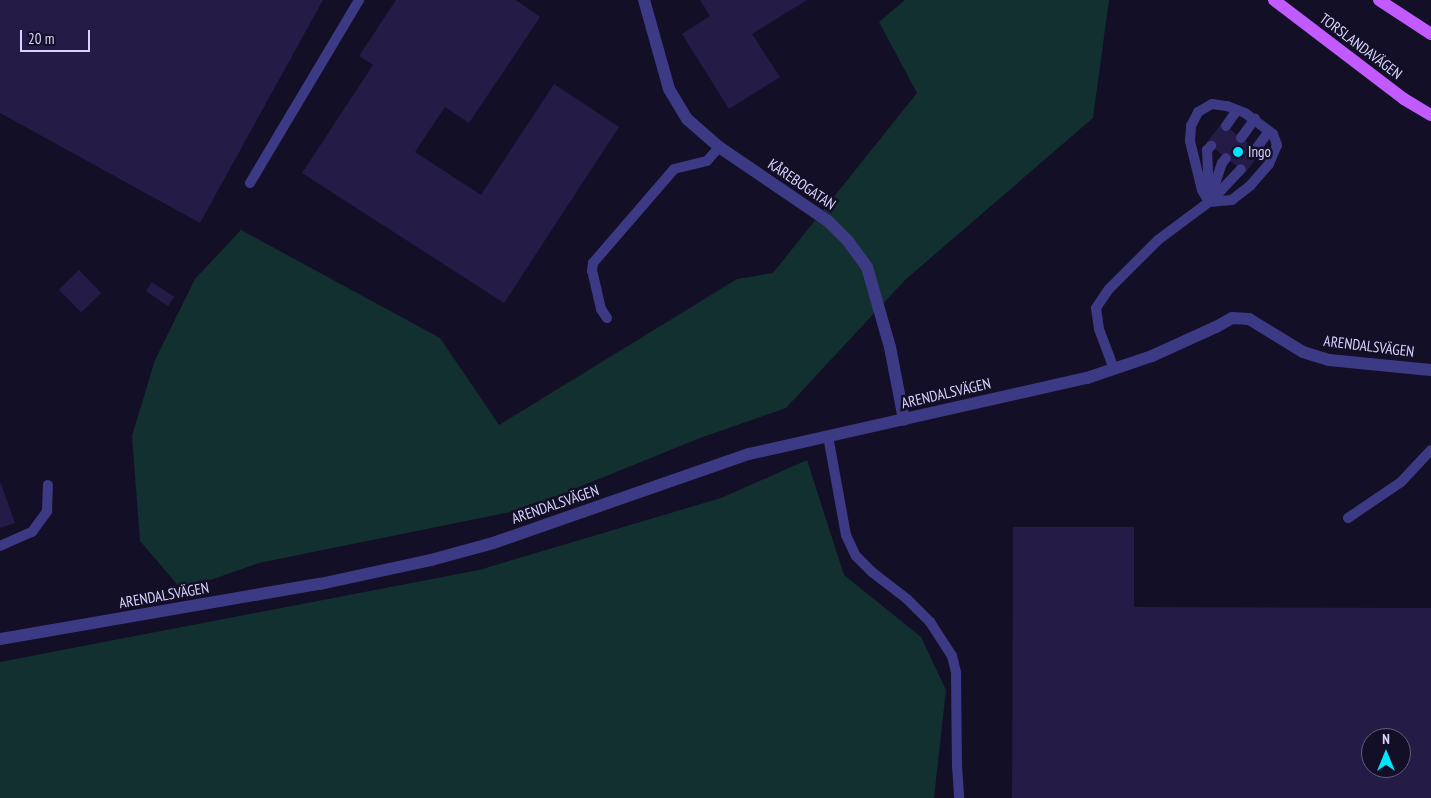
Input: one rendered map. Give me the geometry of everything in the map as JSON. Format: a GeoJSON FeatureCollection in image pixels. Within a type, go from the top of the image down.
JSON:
{"type":"FeatureCollection","features":[{"type":"Feature","properties":{"kind":"main road","name":"TORSLANDAVÄGEN"},"geometry":{"type":"LineString","coordinates":[[1274,0],[1355,64],[1404,99],[1431,115]]}},
{"type":"Feature","properties":{"kind":"main road"},"geometry":{"type":"LineString","coordinates":[[1379,0],[1431,34]]}},
{"type":"Feature","properties":{"kind":"street","name":"KÅREBOGATAN"},"geometry":{"type":"LineString","coordinates":[[644,0],[669,89],[687,119],[719,147],[828,221],[848,240],[867,267],[890,347],[904,420]]}},
{"type":"Feature","properties":{"kind":"street","name":"ARENDALSVÄGEN"},"geometry":{"type":"LineString","coordinates":[[0,639],[320,584],[431,560],[493,543],[749,454],[1087,378],[1152,356],[1216,328],[1232,318],[1249,319],[1303,352],[1329,360],[1431,370]]}},
{"type":"Feature","properties":{"kind":"lane"},"geometry":{"type":"LineString","coordinates":[[250,183],[359,0]]}},
{"type":"Feature","properties":{"kind":"lane"},"geometry":{"type":"LineString","coordinates":[[1212,104],[1227,106],[1255,119],[1273,134],[1277,145],[1263,171],[1252,185],[1232,200],[1209,202],[1202,190],[1190,142],[1191,126],[1198,112],[1212,104]]}},
{"type":"Feature","properties":{"kind":"lane"},"geometry":{"type":"LineString","coordinates":[[1226,126],[1237,110]]}},
{"type":"Feature","properties":{"kind":"lane"},"geometry":{"type":"LineString","coordinates":[[1241,138],[1255,119]]}},
{"type":"Feature","properties":{"kind":"lane"},"geometry":{"type":"LineString","coordinates":[[1256,149],[1269,131]]}},
{"type":"Feature","properties":{"kind":"lane"},"geometry":{"type":"LineString","coordinates":[[1209,202],[1207,150],[1211,146]]}},
{"type":"Feature","properties":{"kind":"lane"},"geometry":{"type":"LineString","coordinates":[[607,318],[601,309],[592,271],[593,262],[674,169],[707,162],[719,147]]}},
{"type":"Feature","properties":{"kind":"lane"},"geometry":{"type":"LineString","coordinates":[[1209,202],[1224,160]]}},
{"type":"Feature","properties":{"kind":"lane"},"geometry":{"type":"LineString","coordinates":[[1114,369],[1100,329],[1096,308],[1108,288],[1158,240],[1209,202],[1241,169]]}},
{"type":"Feature","properties":{"kind":"lane"},"geometry":{"type":"LineString","coordinates":[[828,436],[845,527],[856,556],[872,572],[907,599],[930,622],[952,656],[956,672],[956,766],[959,798]]}},
{"type":"Feature","properties":{"kind":"lane"},"geometry":{"type":"LineString","coordinates":[[1348,518],[1401,482],[1431,450]]}},
{"type":"Feature","properties":{"kind":"lane"},"geometry":{"type":"LineString","coordinates":[[0,546],[32,532],[47,512],[48,485]]}},
{"type":"Feature","properties":{"kind":"green space"},"geometry":{"type":"Polygon","coordinates":[[[905,0],[1109,0],[1093,118],[905,280],[786,408],[700,438],[525,509],[259,563],[182,590],[140,541],[132,436],[155,360],[195,279],[241,230],[440,338],[499,425],[737,279],[773,273],[917,93],[879,22],[905,0]]]}},
{"type":"Feature","properties":{"kind":"green space"},"geometry":{"type":"Polygon","coordinates":[[[807,460],[844,575],[921,637],[946,690],[934,798],[0,798],[0,662],[479,570],[721,498],[807,460]]]}},
{"type":"Feature","properties":{"kind":"building"},"geometry":{"type":"Polygon","coordinates":[[[0,0],[323,0],[200,223],[0,113],[0,0]]]}},
{"type":"Feature","properties":{"kind":"building"},"geometry":{"type":"Polygon","coordinates":[[[396,0],[516,0],[540,17],[469,123],[445,107],[415,152],[481,195],[554,84],[619,127],[504,303],[302,173],[373,65],[359,56],[396,0]]]}},
{"type":"Feature","properties":{"kind":"building"},"geometry":{"type":"Polygon","coordinates":[[[700,0],[807,0],[752,34],[780,77],[729,109],[682,34],[710,16],[700,0]]]}},
{"type":"Feature","properties":{"kind":"building"},"geometry":{"type":"Polygon","coordinates":[[[1222,123],[1261,153],[1245,173],[1207,143],[1222,123]]]}},
{"type":"Feature","properties":{"kind":"building"},"geometry":{"type":"Polygon","coordinates":[[[79,270],[101,293],[81,312],[59,289],[79,270]]]}},
{"type":"Feature","properties":{"kind":"building"},"geometry":{"type":"Polygon","coordinates":[[[152,282],[174,297],[168,306],[146,291],[152,282]]]}},
{"type":"Feature","properties":{"kind":"building"},"geometry":{"type":"Polygon","coordinates":[[[0,481],[15,523],[0,528],[0,481]]]}},
{"type":"Feature","properties":{"kind":"building"},"geometry":{"type":"Polygon","coordinates":[[[1013,527],[1134,527],[1134,607],[1431,608],[1431,798],[1012,798],[1013,527]]]}},
{"type":"Feature","properties":{"kind":"place","name":"Ingo"},"geometry":{"type":"Point","coordinates":[1238,152]}}]}
